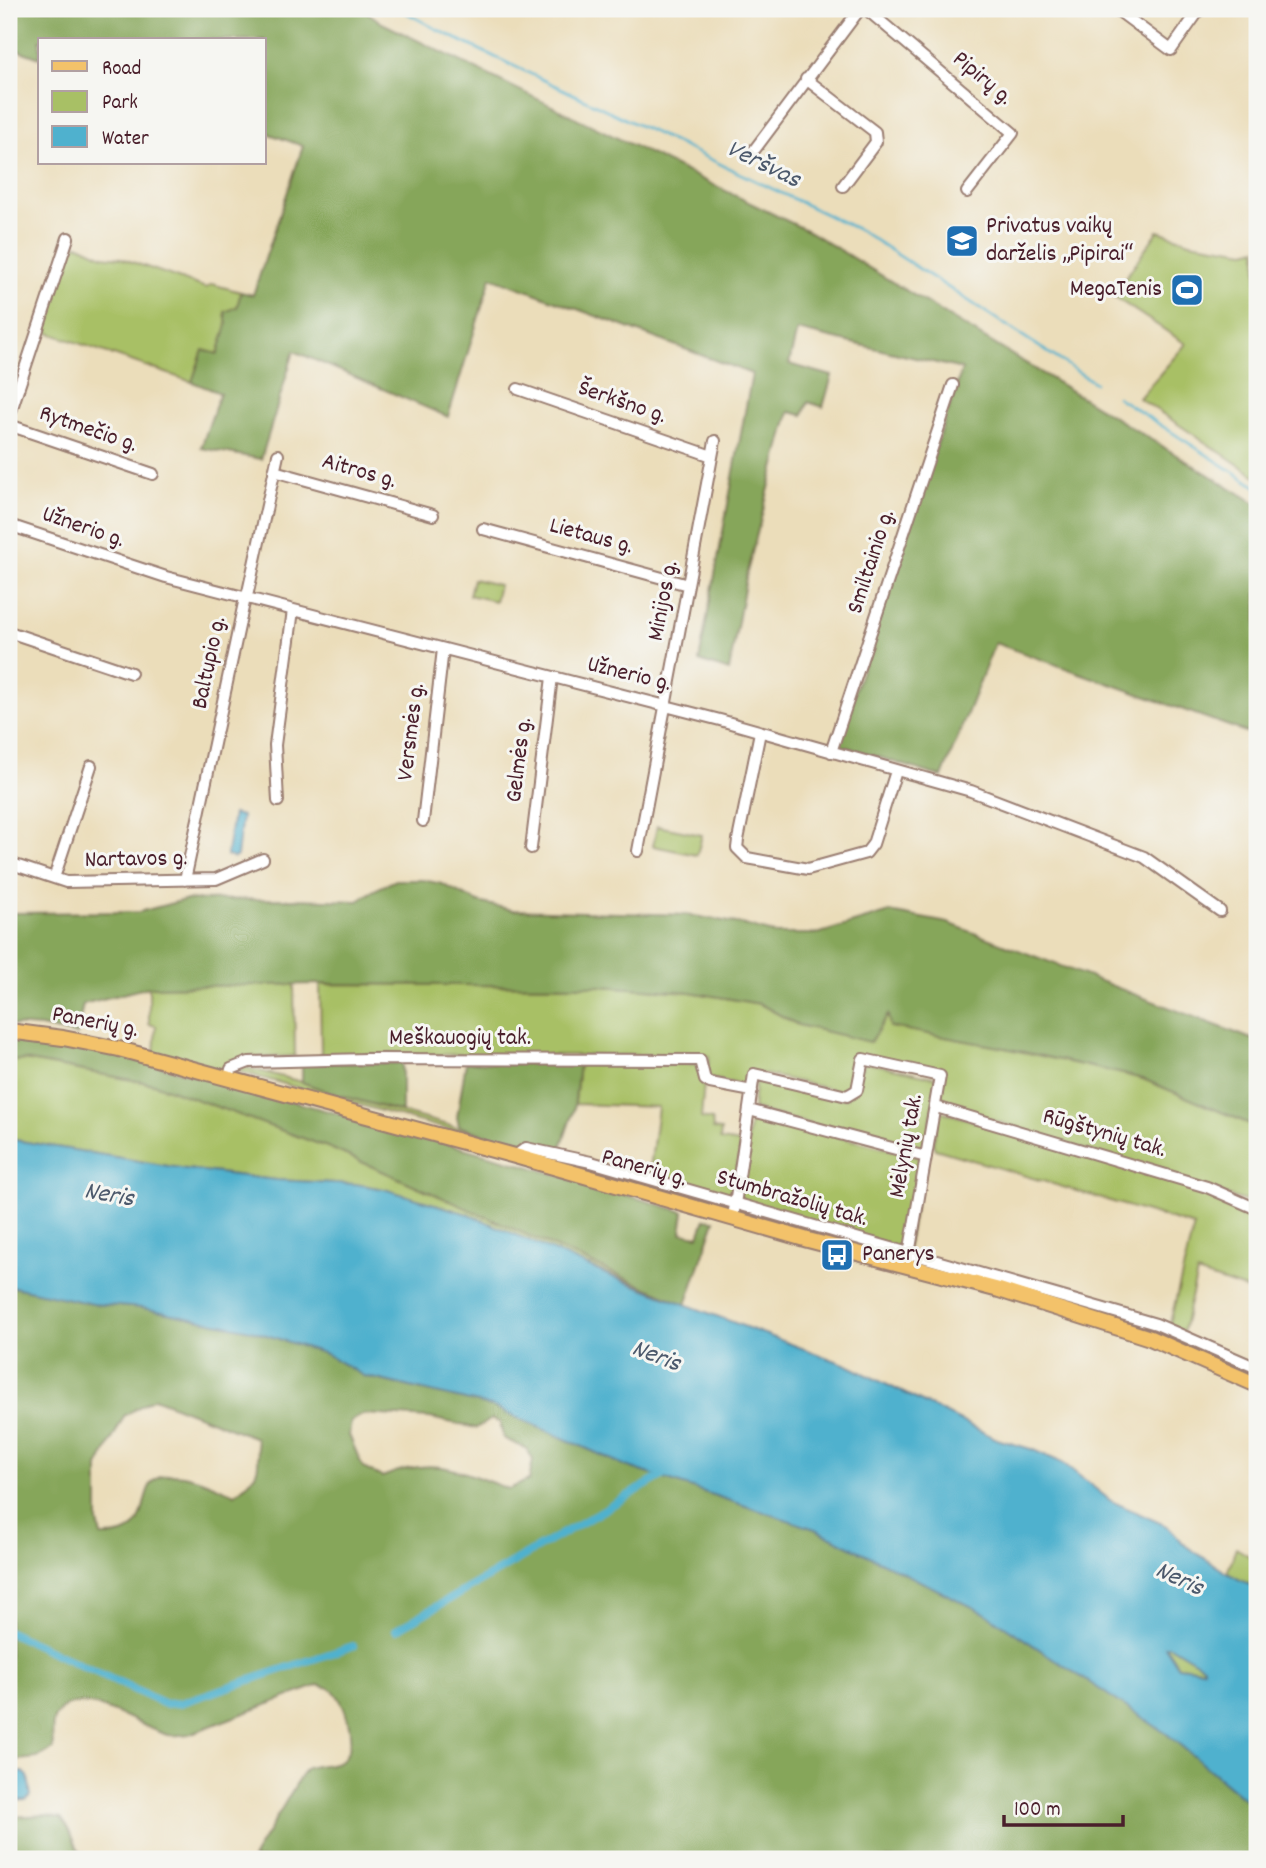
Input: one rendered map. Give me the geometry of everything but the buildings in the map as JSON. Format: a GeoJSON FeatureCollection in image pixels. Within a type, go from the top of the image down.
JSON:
{"type":"FeatureCollection","features":[{"type":"Feature","properties":{"kind":"main road","name":"Panerių g."},"geometry":{"type":"LineString","coordinates":[[9,1031],[118,1049],[515,1156],[734,1211],[808,1240],[908,1259],[1132,1331],[1257,1385]]}},
{"type":"Feature","properties":{"kind":"street"},"geometry":{"type":"LineString","coordinates":[[755,149],[860,9]]}},
{"type":"Feature","properties":{"kind":"street","name":"Pipirų g."},"geometry":{"type":"LineString","coordinates":[[866,9],[1013,133],[967,192]]}},
{"type":"Feature","properties":{"kind":"street"},"geometry":{"type":"LineString","coordinates":[[1116,9],[1171,50],[1200,9]]}},
{"type":"Feature","properties":{"kind":"street"},"geometry":{"type":"LineString","coordinates":[[806,79],[875,132],[876,142],[843,186]]}},
{"type":"Feature","properties":{"kind":"street"},"geometry":{"type":"LineString","coordinates":[[9,417],[68,238]]}},
{"type":"Feature","properties":{"kind":"street","name":"Smiltainio g."},"geometry":{"type":"LineString","coordinates":[[831,752],[953,385]]}},
{"type":"Feature","properties":{"kind":"street","name":"Šerkšno g."},"geometry":{"type":"LineString","coordinates":[[518,389],[712,456]]}},
{"type":"Feature","properties":{"kind":"street","name":"Rytmečio g."},"geometry":{"type":"LineString","coordinates":[[9,425],[153,474]]}},
{"type":"Feature","properties":{"kind":"street","name":"Minijos g."},"geometry":{"type":"LineString","coordinates":[[638,851],[715,441]]}},
{"type":"Feature","properties":{"kind":"street","name":"Baltupio g."},"geometry":{"type":"LineString","coordinates":[[185,880],[278,456]]}},
{"type":"Feature","properties":{"kind":"street","name":"Aitros g."},"geometry":{"type":"LineString","coordinates":[[274,471],[433,515]]}},
{"type":"Feature","properties":{"kind":"street","name":"Užnerio g."},"geometry":{"type":"LineString","coordinates":[[9,525],[166,577],[665,706],[971,791],[1143,857],[1220,911]]}},
{"type":"Feature","properties":{"kind":"street","name":"Lietaus g."},"geometry":{"type":"LineString","coordinates":[[483,529],[688,585]]}},
{"type":"Feature","properties":{"kind":"street"},"geometry":{"type":"LineString","coordinates":[[278,801],[275,744],[293,610]]}},
{"type":"Feature","properties":{"kind":"street"},"geometry":{"type":"LineString","coordinates":[[9,632],[131,673]]}},
{"type":"Feature","properties":{"kind":"street","name":"Versmės g."},"geometry":{"type":"LineString","coordinates":[[423,821],[443,649]]}},
{"type":"Feature","properties":{"kind":"street","name":"Gelmės g."},"geometry":{"type":"LineString","coordinates":[[531,848],[552,677]]}},
{"type":"Feature","properties":{"kind":"street"},"geometry":{"type":"LineString","coordinates":[[760,732],[737,848],[747,858],[808,869],[866,853],[873,844],[896,771]]}},
{"type":"Feature","properties":{"kind":"street"},"geometry":{"type":"LineString","coordinates":[[54,878],[91,765]]}},
{"type":"Feature","properties":{"kind":"street","name":"Nartavos g."},"geometry":{"type":"LineString","coordinates":[[9,863],[66,882],[216,879],[263,859]]}},
{"type":"Feature","properties":{"kind":"street","name":"Meškauogių tak."},"geometry":{"type":"LineString","coordinates":[[229,1079],[231,1069],[249,1062],[441,1059],[700,1060],[705,1080],[709,1083],[752,1091]]}},
{"type":"Feature","properties":{"kind":"street","name":"Mėlynių tak."},"geometry":{"type":"LineString","coordinates":[[752,1091],[754,1074],[846,1096],[857,1090],[863,1059],[940,1076],[908,1259]]}},
{"type":"Feature","properties":{"kind":"street"},"geometry":{"type":"LineString","coordinates":[[734,1211],[752,1091]]}},
{"type":"Feature","properties":{"kind":"street","name":"Rūgštynių tak."},"geometry":{"type":"LineString","coordinates":[[936,1107],[1207,1187],[1257,1209]]}},
{"type":"Feature","properties":{"kind":"street"},"geometry":{"type":"LineString","coordinates":[[749,1110],[926,1157]]}},
{"type":"Feature","properties":{"kind":"street"},"geometry":{"type":"LineString","coordinates":[[908,1259],[1156,1324],[1257,1368]]}},
{"type":"Feature","properties":{"kind":"green space"},"geometry":{"type":"Polygon","coordinates":[[[9,9],[363,9],[382,23],[810,232],[1257,504],[1257,736],[995,643],[942,777],[837,744],[962,369],[797,330],[789,364],[832,376],[823,407],[808,402],[803,415],[789,412],[747,572],[729,671],[699,661],[752,374],[491,277],[448,417],[294,351],[261,459],[201,448],[220,393],[192,382],[203,350],[218,354],[227,325],[225,312],[237,307],[241,292],[253,295],[303,146],[266,133],[266,38],[38,38],[38,57],[9,47],[9,9]]]}},
{"type":"Feature","properties":{"kind":"green space"},"geometry":{"type":"Polygon","coordinates":[[[1158,231],[1190,242],[1246,251],[1257,248],[1257,477],[1139,398],[1186,344],[1113,296],[1158,231]]]}},
{"type":"Feature","properties":{"kind":"green space"},"geometry":{"type":"Polygon","coordinates":[[[76,245],[206,288],[212,284],[241,292],[237,307],[225,312],[227,325],[218,354],[203,351],[192,382],[43,331],[72,247],[76,245]]]}},
{"type":"Feature","properties":{"kind":"green space"},"geometry":{"type":"Polygon","coordinates":[[[473,579],[499,585],[495,601],[469,595],[473,579]]]}},
{"type":"Feature","properties":{"kind":"green space"},"geometry":{"type":"Polygon","coordinates":[[[657,826],[702,835],[697,855],[653,846],[657,826]]]}},
{"type":"Feature","properties":{"kind":"green space"},"geometry":{"type":"Polygon","coordinates":[[[396,880],[423,880],[442,884],[478,902],[513,910],[689,915],[741,924],[776,934],[817,934],[890,912],[948,923],[1257,1041],[1257,1127],[1143,1079],[1010,1049],[890,1027],[888,1015],[870,1042],[798,1025],[760,1004],[690,992],[599,986],[320,984],[149,987],[83,1004],[77,1035],[41,1027],[9,1025],[9,913],[139,912],[184,900],[358,901],[396,880]]]}},
{"type":"Feature","properties":{"kind":"green space"},"geometry":{"type":"Polygon","coordinates":[[[294,984],[295,1056],[235,1059],[224,1073],[154,1054],[156,1026],[149,1024],[149,987],[294,984]]]}},
{"type":"Feature","properties":{"kind":"green space"},"geometry":{"type":"Polygon","coordinates":[[[320,984],[599,986],[690,992],[760,1004],[798,1025],[879,1026],[888,1015],[891,1027],[1010,1049],[1143,1079],[1257,1127],[1257,1205],[940,1103],[943,1075],[863,1056],[853,1089],[849,1093],[760,1073],[749,1086],[707,1078],[709,1056],[321,1054],[320,984]]]}},
{"type":"Feature","properties":{"kind":"green space"},"geometry":{"type":"Polygon","coordinates":[[[9,1038],[76,1045],[514,1162],[684,1212],[681,1233],[699,1236],[705,1219],[715,1220],[686,1305],[330,1148],[154,1084],[24,1060],[9,1061],[9,1038]]]}},
{"type":"Feature","properties":{"kind":"green space"},"geometry":{"type":"Polygon","coordinates":[[[24,1060],[154,1084],[330,1148],[686,1305],[471,1215],[384,1189],[186,1169],[9,1139],[9,1061],[24,1060]]]}},
{"type":"Feature","properties":{"kind":"green space"},"geometry":{"type":"Polygon","coordinates":[[[466,1062],[579,1064],[574,1109],[559,1153],[530,1145],[514,1144],[459,1126],[457,1117],[466,1062]]]}},
{"type":"Feature","properties":{"kind":"green space"},"geometry":{"type":"Polygon","coordinates":[[[865,1062],[938,1078],[925,1155],[753,1109],[755,1084],[759,1079],[846,1099],[865,1062]]]}},
{"type":"Feature","properties":{"kind":"green space"},"geometry":{"type":"Polygon","coordinates":[[[302,1063],[402,1063],[402,1112],[331,1093],[302,1082],[302,1063]]]}},
{"type":"Feature","properties":{"kind":"green space"},"geometry":{"type":"Polygon","coordinates":[[[579,1064],[696,1064],[704,1084],[701,1118],[712,1120],[713,1129],[721,1130],[720,1140],[741,1143],[732,1200],[649,1177],[658,1107],[575,1104],[579,1064]]]}},
{"type":"Feature","properties":{"kind":"green space"},"geometry":{"type":"Polygon","coordinates":[[[244,1067],[520,1145],[518,1149],[234,1070],[244,1067]]]}},
{"type":"Feature","properties":{"kind":"green space"},"geometry":{"type":"Polygon","coordinates":[[[940,1111],[1187,1184],[1257,1212],[1257,1293],[1197,1273],[1183,1332],[1169,1327],[1194,1226],[935,1149],[933,1144],[940,1111]]]}},
{"type":"Feature","properties":{"kind":"green space"},"geometry":{"type":"Polygon","coordinates":[[[751,1115],[924,1158],[907,1249],[739,1204],[751,1115]]]}},
{"type":"Feature","properties":{"kind":"green space"},"geometry":{"type":"Polygon","coordinates":[[[9,1286],[93,1304],[143,1308],[251,1330],[326,1354],[364,1376],[491,1406],[626,1466],[815,1529],[985,1613],[1167,1734],[1257,1809],[1257,1859],[252,1859],[305,1769],[338,1762],[349,1748],[350,1730],[345,1710],[330,1688],[319,1685],[189,1734],[178,1735],[168,1735],[108,1710],[77,1703],[65,1707],[53,1720],[53,1749],[37,1758],[9,1761],[9,1286]],[[154,1398],[124,1416],[98,1467],[98,1522],[101,1536],[120,1535],[132,1529],[139,1520],[149,1488],[155,1480],[166,1475],[192,1477],[235,1494],[250,1481],[257,1470],[256,1438],[154,1398]],[[364,1414],[351,1421],[349,1435],[363,1468],[382,1477],[401,1470],[432,1466],[461,1471],[509,1489],[529,1480],[533,1460],[527,1449],[503,1438],[500,1422],[492,1419],[476,1428],[430,1418],[364,1414]]]}},
{"type":"Feature","properties":{"kind":"green space"},"geometry":{"type":"Polygon","coordinates":[[[1236,1548],[1257,1561],[1257,1589],[1227,1573],[1236,1548]]]}},
{"type":"Feature","properties":{"kind":"green space"},"geometry":{"type":"Polygon","coordinates":[[[1165,1646],[1170,1646],[1203,1666],[1203,1669],[1178,1666],[1165,1646]]]}},
{"type":"Feature","properties":{"kind":"green space"},"geometry":{"type":"Polygon","coordinates":[[[47,1815],[61,1818],[79,1851],[95,1859],[9,1859],[9,1817],[47,1815]]]}},
{"type":"Feature","properties":{"kind":"water"},"geometry":{"type":"Polygon","coordinates":[[[233,814],[242,816],[237,856],[234,858],[227,856],[233,814]]]}},
{"type":"Feature","properties":{"kind":"water","name":"Neris"},"geometry":{"type":"Polygon","coordinates":[[[9,1139],[186,1169],[384,1189],[471,1215],[610,1276],[847,1365],[997,1439],[1031,1449],[1063,1463],[1111,1501],[1167,1526],[1186,1546],[1257,1589],[1257,1809],[1167,1734],[985,1613],[815,1529],[626,1466],[491,1406],[364,1376],[326,1354],[251,1330],[143,1308],[93,1304],[9,1286],[9,1139]],[[1165,1646],[1178,1666],[1203,1669],[1203,1666],[1170,1646],[1165,1646]]]}},
{"type":"Feature","properties":{"kind":"water"},"geometry":{"type":"Polygon","coordinates":[[[23,1772],[28,1776],[31,1796],[26,1800],[9,1801],[9,1773],[23,1772]]]}},
{"type":"Feature","properties":{"kind":"waterway","name":"Veršvas"},"geometry":{"type":"LineString","coordinates":[[399,9],[861,231],[1095,383]]}},
{"type":"Feature","properties":{"kind":"waterway"},"geometry":{"type":"LineString","coordinates":[[1117,397],[1257,487]]}},
{"type":"Feature","properties":{"kind":"waterway"},"geometry":{"type":"LineString","coordinates":[[396,1630],[669,1472]]}},
{"type":"Feature","properties":{"kind":"waterway"},"geometry":{"type":"LineString","coordinates":[[9,1632],[165,1704],[180,1703],[353,1646]]}},
{"type":"Feature","properties":{"kind":"place","name":"Privatus vaikų darželis „Pipirai“"},"geometry":{"type":"Point","coordinates":[962,241]}},
{"type":"Feature","properties":{"kind":"place","name":"MegaTenis"},"geometry":{"type":"Point","coordinates":[1187,290]}},
{"type":"Feature","properties":{"kind":"place","name":"Panerys"},"geometry":{"type":"Point","coordinates":[837,1255]}}]}
